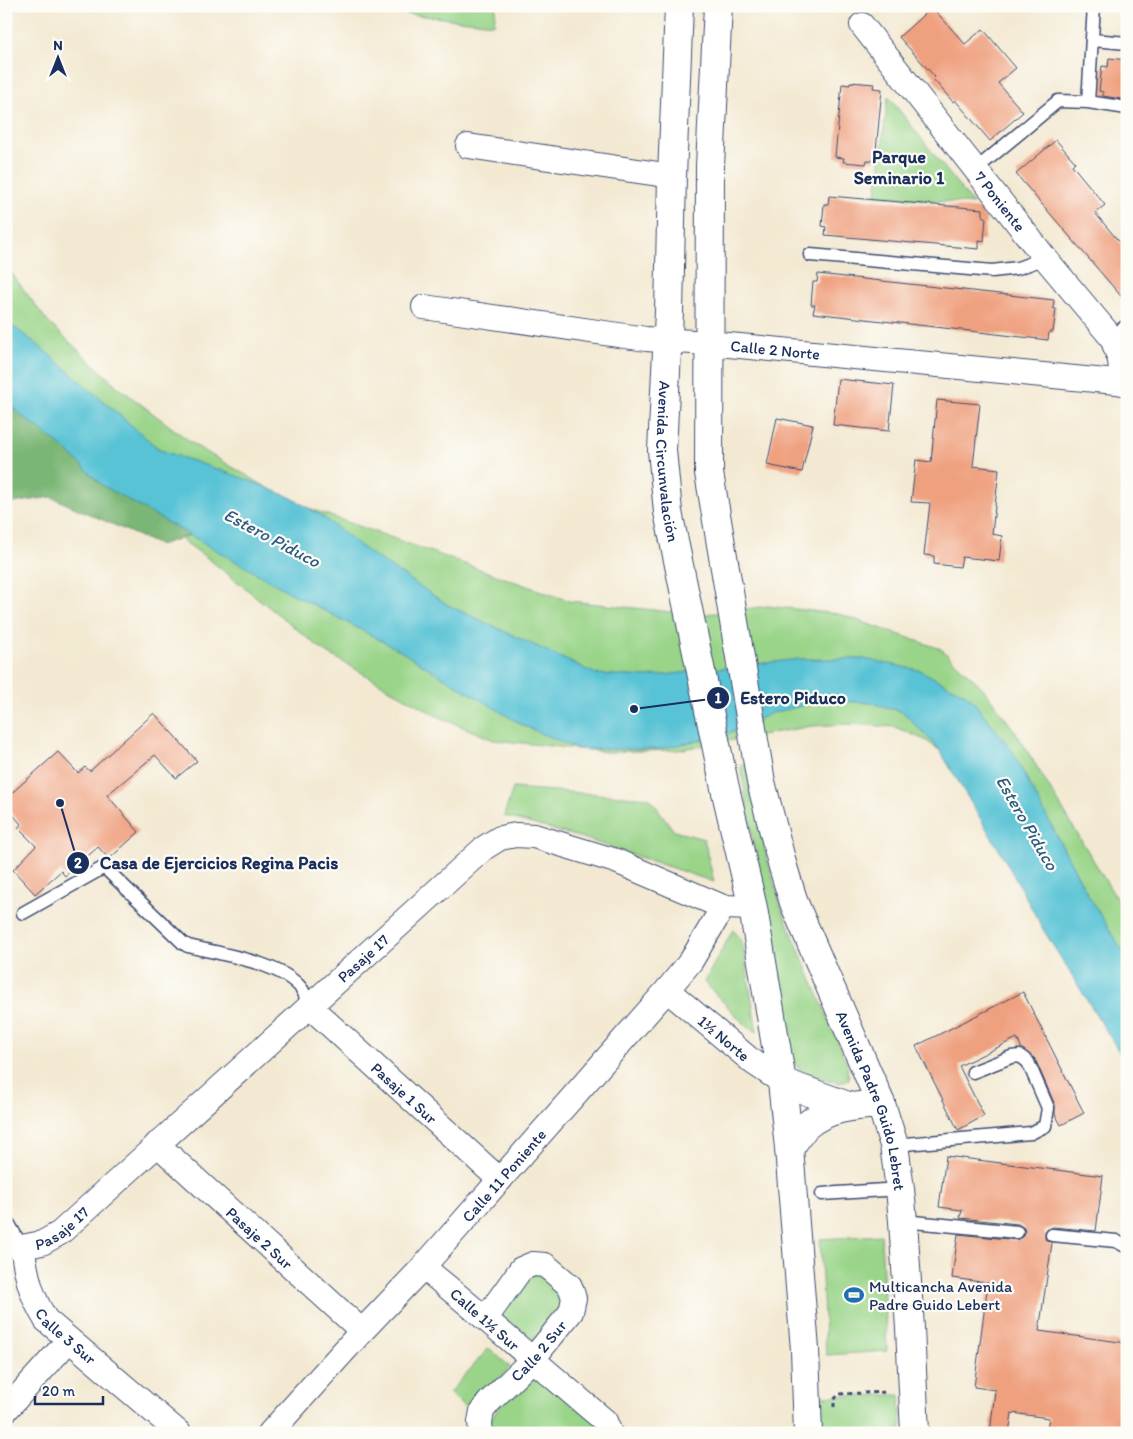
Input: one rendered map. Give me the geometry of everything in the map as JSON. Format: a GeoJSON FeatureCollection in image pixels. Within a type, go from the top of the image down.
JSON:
{"type":"FeatureCollection","features":[{"type":"Feature","properties":{"kind":"main road","name":"Avenida Circunvalación"},"geometry":{"type":"LineString","coordinates":[[679,6],[669,312],[662,450],[668,512],[725,788],[753,908]]}},
{"type":"Feature","properties":{"kind":"main road"},"geometry":{"type":"LineString","coordinates":[[708,343],[710,166],[718,6]]}},
{"type":"Feature","properties":{"kind":"main road","name":"Avenida Padre Guido Lebret"},"geometry":{"type":"LineString","coordinates":[[708,343],[708,473],[762,782],[794,903],[881,1104],[894,1145],[903,1221],[915,1433]]}},
{"type":"Feature","properties":{"kind":"main road"},"geometry":{"type":"LineString","coordinates":[[753,908],[782,1082],[789,1148],[805,1350],[808,1433]]}},
{"type":"Feature","properties":{"kind":"main road"},"geometry":{"type":"LineString","coordinates":[[782,1082],[848,1106]]}},
{"type":"Feature","properties":{"kind":"main road"},"geometry":{"type":"LineString","coordinates":[[789,1148],[806,1126],[823,1115],[848,1106],[881,1104]]}},
{"type":"Feature","properties":{"kind":"street","name":"7 Poniente"},"geometry":{"type":"LineString","coordinates":[[862,25],[1045,258],[1119,332],[1120,360],[1124,383]]}},
{"type":"Feature","properties":{"kind":"street"},"geometry":{"type":"LineString","coordinates":[[468,146],[672,176]]}},
{"type":"Feature","properties":{"kind":"street","name":"Calle 2 Norte"},"geometry":{"type":"LineString","coordinates":[[424,307],[646,339],[708,343],[1124,383]]}},
{"type":"Feature","properties":{"kind":"street","name":"Pasaje 17"},"geometry":{"type":"LineString","coordinates":[[14,1246],[42,1244],[60,1233],[484,848],[500,838],[516,835],[534,836],[561,843],[616,862],[723,908],[753,908]]}},
{"type":"Feature","properties":{"kind":"street","name":"Calle 11 Poniente"},"geometry":{"type":"LineString","coordinates":[[270,1433],[423,1267],[667,990],[691,960],[723,908]]}},
{"type":"Feature","properties":{"kind":"street","name":"1½ Norte"},"geometry":{"type":"LineString","coordinates":[[667,990],[754,1063],[782,1082]]}},
{"type":"Feature","properties":{"kind":"street","name":"Pasaje 1 Sur"},"geometry":{"type":"LineString","coordinates":[[309,1006],[500,1180]]}},
{"type":"Feature","properties":{"kind":"street","name":"Pasaje 2 Sur"},"geometry":{"type":"LineString","coordinates":[[157,1144],[362,1331]]}},
{"type":"Feature","properties":{"kind":"street","name":"Calle 3 Sur"},"geometry":{"type":"LineString","coordinates":[[14,1246],[34,1301],[46,1320],[179,1433]]}},
{"type":"Feature","properties":{"kind":"street","name":"Calle 2 Sur"},"geometry":{"type":"LineString","coordinates":[[481,1433],[482,1411],[532,1360],[572,1312],[574,1298],[570,1286],[545,1265],[533,1264],[521,1269],[486,1318]]}},
{"type":"Feature","properties":{"kind":"street","name":"Calle 1½ Sur"},"geometry":{"type":"LineString","coordinates":[[423,1267],[486,1318],[532,1360],[605,1421],[610,1433]]}},
{"type":"Feature","properties":{"kind":"street"},"geometry":{"type":"LineString","coordinates":[[6,1410],[69,1340]]}},
{"type":"Feature","properties":{"kind":"lane"},"geometry":{"type":"LineString","coordinates":[[1088,102],[1094,6]]}},
{"type":"Feature","properties":{"kind":"lane"},"geometry":{"type":"LineString","coordinates":[[1093,40],[1127,43]]}},
{"type":"Feature","properties":{"kind":"lane"},"geometry":{"type":"LineString","coordinates":[[975,170],[1058,101],[1088,102],[1127,108]]}},
{"type":"Feature","properties":{"kind":"lane"},"geometry":{"type":"LineString","coordinates":[[810,255],[992,270],[1018,268],[1045,258]]}},
{"type":"Feature","properties":{"kind":"lane"},"geometry":{"type":"LineString","coordinates":[[23,913],[101,869],[106,869],[183,943],[188,946],[269,966],[284,973],[301,988],[309,1006]]}},
{"type":"Feature","properties":{"kind":"lane"},"geometry":{"type":"LineString","coordinates":[[894,1145],[1031,1133],[1045,1126],[1048,1108],[1028,1062],[1020,1056],[1011,1057],[973,1072]]}},
{"type":"Feature","properties":{"kind":"lane"},"geometry":{"type":"LineString","coordinates":[[822,1194],[900,1189]]}},
{"type":"Feature","properties":{"kind":"lane"},"geometry":{"type":"LineString","coordinates":[[6,1219],[14,1246]]}},
{"type":"Feature","properties":{"kind":"lane"},"geometry":{"type":"LineString","coordinates":[[903,1221],[1017,1232]]}},
{"type":"Feature","properties":{"kind":"lane"},"geometry":{"type":"LineString","coordinates":[[1052,1235],[1116,1241],[1127,1247]]}},
{"type":"Feature","properties":{"kind":"path"},"geometry":{"type":"LineString","coordinates":[[834,1408],[834,1400],[840,1394],[892,1392]]}},
{"type":"Feature","properties":{"kind":"green space"},"geometry":{"type":"Polygon","coordinates":[[[338,6],[496,6],[494,24],[338,6]]]}},
{"type":"Feature","properties":{"kind":"green space"},"geometry":{"type":"Polygon","coordinates":[[[888,96],[973,204],[876,195],[888,96]]]}},
{"type":"Feature","properties":{"kind":"green space"},"geometry":{"type":"Polygon","coordinates":[[[6,266],[48,322],[118,387],[196,446],[294,503],[569,601],[700,615],[768,606],[839,614],[941,649],[982,687],[1017,734],[1127,916],[1127,1065],[956,762],[925,740],[895,727],[849,724],[812,726],[677,750],[607,752],[494,740],[437,716],[324,651],[210,560],[6,413],[6,266]]]}},
{"type":"Feature","properties":{"kind":"green space"},"geometry":{"type":"Polygon","coordinates":[[[6,319],[57,378],[255,515],[159,545],[51,497],[6,504],[6,319]]]}},
{"type":"Feature","properties":{"kind":"green space"},"geometry":{"type":"Polygon","coordinates":[[[746,762],[767,859],[782,910],[846,1061],[849,1079],[841,1083],[810,1075],[791,1062],[740,765],[746,762]]]}},
{"type":"Feature","properties":{"kind":"green space"},"geometry":{"type":"Polygon","coordinates":[[[513,788],[650,798],[674,831],[704,839],[714,882],[586,839],[504,816],[513,788]]]}},
{"type":"Feature","properties":{"kind":"green space"},"geometry":{"type":"Polygon","coordinates":[[[733,930],[742,940],[757,1032],[747,1027],[704,982],[733,930]]]}},
{"type":"Feature","properties":{"kind":"green space","name":"Multicancha Avenida Padre Guido Lebert"},"geometry":{"type":"Polygon","coordinates":[[[881,1235],[887,1351],[826,1355],[820,1239],[881,1235]]]}},
{"type":"Feature","properties":{"kind":"green space"},"geometry":{"type":"Polygon","coordinates":[[[533,1264],[574,1298],[532,1360],[486,1318],[533,1264]]]}},
{"type":"Feature","properties":{"kind":"green space"},"geometry":{"type":"Polygon","coordinates":[[[489,1348],[510,1367],[471,1412],[449,1393],[489,1348]]]}},
{"type":"Feature","properties":{"kind":"green space"},"geometry":{"type":"Polygon","coordinates":[[[532,1360],[610,1433],[481,1433],[532,1360]]]}},
{"type":"Feature","properties":{"kind":"green space"},"geometry":{"type":"Polygon","coordinates":[[[900,1395],[902,1433],[815,1433],[814,1396],[900,1395]]]}},
{"type":"Feature","properties":{"kind":"water"},"geometry":{"type":"Polygon","coordinates":[[[6,321],[38,345],[160,450],[243,478],[290,497],[322,516],[368,552],[448,605],[596,674],[647,677],[799,659],[864,659],[919,670],[969,696],[1011,749],[1087,893],[1127,958],[1127,1064],[1044,931],[1004,858],[939,749],[903,712],[872,703],[826,700],[772,713],[725,735],[659,749],[577,749],[524,726],[397,649],[289,592],[102,485],[66,450],[6,403],[6,321]]]}},
{"type":"Feature","properties":{"kind":"building"},"geometry":{"type":"Polygon","coordinates":[[[932,7],[965,44],[983,29],[1016,68],[998,83],[1023,112],[990,141],[955,100],[953,102],[933,79],[935,77],[899,37],[932,7]]]}},
{"type":"Feature","properties":{"kind":"building"},"geometry":{"type":"Polygon","coordinates":[[[1109,58],[1127,60],[1127,100],[1103,96],[1103,92],[1099,91],[1102,66],[1108,67],[1109,58]]]}},
{"type":"Feature","properties":{"kind":"building"},"geometry":{"type":"Polygon","coordinates":[[[850,82],[874,84],[873,88],[882,89],[875,161],[867,160],[866,164],[843,162],[844,158],[835,157],[842,84],[850,85],[850,82]]]}},
{"type":"Feature","properties":{"kind":"building"},"geometry":{"type":"Polygon","coordinates":[[[1056,140],[1075,162],[1072,165],[1105,205],[1095,213],[1127,251],[1127,303],[1016,174],[1056,140]]]}},
{"type":"Feature","properties":{"kind":"building"},"geometry":{"type":"Polygon","coordinates":[[[829,196],[983,209],[983,217],[986,217],[984,241],[979,240],[979,249],[825,235],[826,227],[822,226],[824,204],[828,204],[829,196]]]}},
{"type":"Feature","properties":{"kind":"building"},"geometry":{"type":"Polygon","coordinates":[[[818,274],[1054,300],[1053,308],[1056,309],[1053,332],[1049,332],[1048,340],[813,313],[815,305],[811,305],[813,282],[817,282],[818,274]]]}},
{"type":"Feature","properties":{"kind":"building"},"geometry":{"type":"Polygon","coordinates":[[[838,379],[894,385],[889,431],[833,425],[838,379]]]}},
{"type":"Feature","properties":{"kind":"building"},"geometry":{"type":"Polygon","coordinates":[[[937,400],[980,404],[973,466],[999,469],[992,534],[1002,536],[999,561],[962,557],[960,567],[934,564],[934,556],[924,555],[930,503],[911,502],[916,460],[931,462],[937,400]]]}},
{"type":"Feature","properties":{"kind":"building"},"geometry":{"type":"Polygon","coordinates":[[[777,418],[813,425],[802,472],[767,465],[777,418]]]}},
{"type":"Feature","properties":{"kind":"building"},"geometry":{"type":"Polygon","coordinates":[[[154,713],[197,761],[176,778],[155,755],[107,795],[139,832],[109,859],[98,847],[65,876],[61,871],[35,894],[13,870],[36,846],[18,828],[21,824],[6,807],[6,798],[58,752],[78,773],[85,767],[90,771],[154,713]]]}},
{"type":"Feature","properties":{"kind":"building"},"geometry":{"type":"Polygon","coordinates":[[[1023,992],[1084,1113],[1061,1125],[1055,1114],[1055,1105],[1035,1059],[1022,1049],[1017,1038],[959,1066],[984,1116],[958,1130],[916,1046],[1023,992]]]}},
{"type":"Feature","properties":{"kind":"building"},"geometry":{"type":"Polygon","coordinates":[[[946,1156],[1103,1176],[1096,1231],[1053,1227],[1045,1231],[1045,1239],[1052,1243],[1039,1331],[1127,1343],[1127,1433],[1046,1433],[1049,1418],[1012,1413],[1009,1433],[990,1433],[995,1390],[974,1387],[988,1283],[952,1278],[958,1234],[1017,1240],[1023,1237],[1025,1232],[1024,1228],[1018,1224],[960,1218],[962,1210],[939,1207],[946,1156]]]}},
{"type":"Feature","properties":{"kind":"place","name":"Estero Piduco"},"geometry":{"type":"Point","coordinates":[634,709]}},
{"type":"Feature","properties":{"kind":"place","name":"Casa de Ejercicios Regina Pacis"},"geometry":{"type":"Point","coordinates":[60,803]}},
{"type":"Feature","properties":{"kind":"place","name":"Multicancha Avenida Padre Guido Lebert"},"geometry":{"type":"Point","coordinates":[854,1295]}},
{"type":"Feature","properties":{"kind":"district","name":"Parque Seminario 1"},"geometry":{"type":"Point","coordinates":[899,167]}}]}
